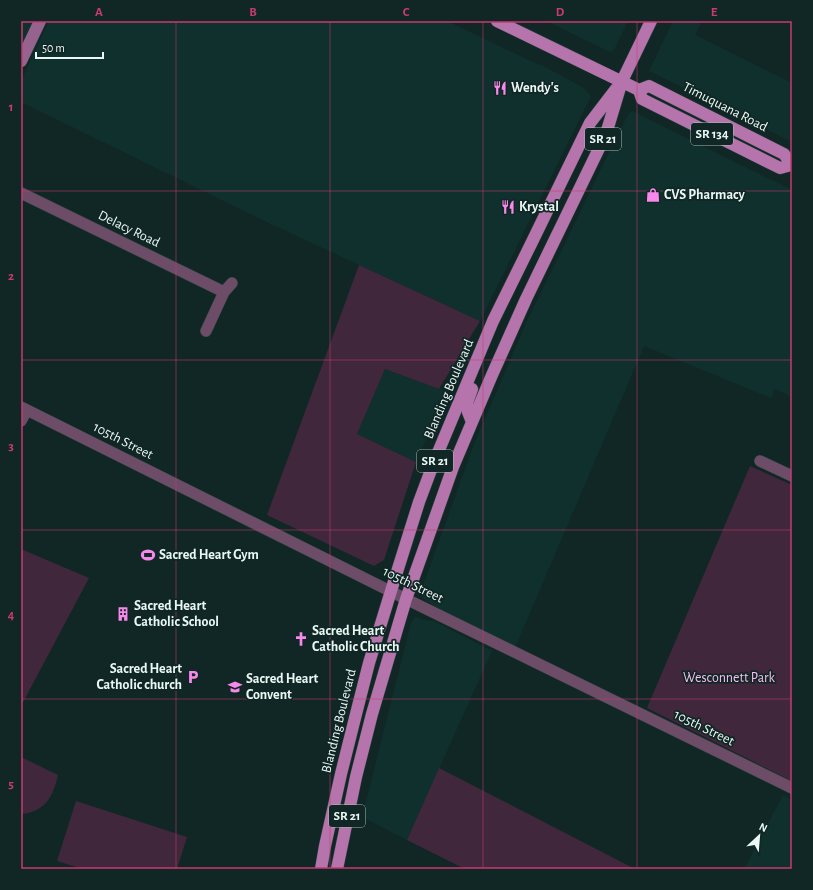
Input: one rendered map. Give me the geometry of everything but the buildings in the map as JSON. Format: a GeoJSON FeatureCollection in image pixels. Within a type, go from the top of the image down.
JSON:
{"type":"FeatureCollection","features":[{"type":"Feature","properties":{"kind":"main road","name":"Timuquana Road"},"geometry":{"type":"LineString","coordinates":[[497,21],[639,90],[649,86],[784,154],[792,165]]}},
{"type":"Feature","properties":{"kind":"main road","name":"Blanding Boulevard"},"geometry":{"type":"LineString","coordinates":[[337,869],[356,777],[372,714],[406,599],[453,467],[526,299],[606,134],[622,81],[651,21]]}},
{"type":"Feature","properties":{"kind":"main road","name":"Blanding Boulevard"},"geometry":{"type":"LineString","coordinates":[[321,869],[341,774],[369,663],[419,502],[434,462],[493,322],[590,123],[622,81]]}},
{"type":"Feature","properties":{"kind":"main road"},"geometry":{"type":"LineString","coordinates":[[472,422],[468,412],[467,403],[485,360],[485,343]]}},
{"type":"Feature","properties":{"kind":"main road"},"geometry":{"type":"LineString","coordinates":[[453,416],[458,440],[453,467]]}},
{"type":"Feature","properties":{"kind":"street"},"geometry":{"type":"LineString","coordinates":[[21,61],[40,21]]}},
{"type":"Feature","properties":{"kind":"street","name":"Delacy Road"},"geometry":{"type":"LineString","coordinates":[[21,193],[224,292]]}},
{"type":"Feature","properties":{"kind":"street"},"geometry":{"type":"LineString","coordinates":[[206,331],[224,292],[232,283]]}},
{"type":"Feature","properties":{"kind":"street"},"geometry":{"type":"LineString","coordinates":[[21,421],[24,408]]}},
{"type":"Feature","properties":{"kind":"street","name":"105th Street"},"geometry":{"type":"LineString","coordinates":[[24,408],[406,599],[792,788]]}},
{"type":"Feature","properties":{"kind":"street"},"geometry":{"type":"LineString","coordinates":[[760,461],[792,476]]}},
{"type":"Feature","properties":{"kind":"street"},"geometry":{"type":"LineString","coordinates":[[341,774],[356,777]]}},
{"type":"Feature","properties":{"kind":"shaded area"},"geometry":{"type":"Polygon","coordinates":[[[21,21],[35,21],[21,49],[21,21]]]}},
{"type":"Feature","properties":{"kind":"shaded area"},"geometry":{"type":"Polygon","coordinates":[[[49,21],[447,21],[539,65],[540,64],[584,88],[591,96],[480,321],[273,225],[21,102],[21,81],[49,21]]]}},
{"type":"Feature","properties":{"kind":"shaded area"},"geometry":{"type":"Polygon","coordinates":[[[546,21],[628,21],[614,50],[610,52],[546,21]]]}},
{"type":"Feature","properties":{"kind":"shaded area"},"geometry":{"type":"Polygon","coordinates":[[[673,21],[702,21],[695,35],[792,83],[792,142],[649,71],[673,21]]]}},
{"type":"Feature","properties":{"kind":"shaded area"},"geometry":{"type":"Polygon","coordinates":[[[631,111],[792,190],[792,397],[775,389],[771,398],[644,346],[515,648],[438,609],[424,599],[420,594],[474,444],[526,323],[626,118],[631,111]]]}},
{"type":"Feature","properties":{"kind":"shaded area"},"geometry":{"type":"Polygon","coordinates":[[[385,369],[447,392],[416,462],[357,434],[385,369]]]}},
{"type":"Feature","properties":{"kind":"shaded area"},"geometry":{"type":"Polygon","coordinates":[[[416,617],[434,621],[492,651],[407,840],[362,817],[411,623],[416,617]]]}},
{"type":"Feature","properties":{"kind":"shaded area"},"geometry":{"type":"Polygon","coordinates":[[[783,795],[792,800],[792,869],[744,869],[783,795]]]}},
{"type":"Feature","properties":{"kind":"green space"},"geometry":{"type":"Polygon","coordinates":[[[359,265],[480,321],[439,389],[385,369],[357,434],[416,462],[384,560],[374,566],[267,515],[359,265]]]}},
{"type":"Feature","properties":{"kind":"green space","name":"Wesconnett Park"},"geometry":{"type":"Polygon","coordinates":[[[750,466],[792,485],[792,781],[647,708],[750,466]]]}},
{"type":"Feature","properties":{"kind":"green space"},"geometry":{"type":"Polygon","coordinates":[[[21,549],[89,578],[21,706],[21,549]]]}},
{"type":"Feature","properties":{"kind":"green space"},"geometry":{"type":"Polygon","coordinates":[[[21,757],[58,775],[47,802],[36,810],[21,814],[21,757]]]}},
{"type":"Feature","properties":{"kind":"green space"},"geometry":{"type":"Polygon","coordinates":[[[439,768],[635,869],[465,869],[407,840],[439,768]]]}},
{"type":"Feature","properties":{"kind":"green space"},"geometry":{"type":"Polygon","coordinates":[[[76,801],[187,837],[177,869],[83,869],[57,861],[76,801]]]}},
{"type":"Feature","properties":{"kind":"place","name":"Wendy's"},"geometry":{"type":"Point","coordinates":[500,88]}},
{"type":"Feature","properties":{"kind":"place","name":"CVS Pharmacy"},"geometry":{"type":"Point","coordinates":[653,195]}},
{"type":"Feature","properties":{"kind":"place","name":"Krystal"},"geometry":{"type":"Point","coordinates":[508,207]}},
{"type":"Feature","properties":{"kind":"place","name":"Sacred Heart Gym"},"geometry":{"type":"Point","coordinates":[148,555]}},
{"type":"Feature","properties":{"kind":"place","name":"Sacred Heart Catholic School"},"geometry":{"type":"Point","coordinates":[123,614]}},
{"type":"Feature","properties":{"kind":"place","name":"Sacred Heart Catholic Church"},"geometry":{"type":"Point","coordinates":[301,639]}},
{"type":"Feature","properties":{"kind":"place","name":"Sacred Heart Catholic church"},"geometry":{"type":"Point","coordinates":[193,677]}},
{"type":"Feature","properties":{"kind":"place","name":"Sacred Heart Convent"},"geometry":{"type":"Point","coordinates":[235,687]}}]}
